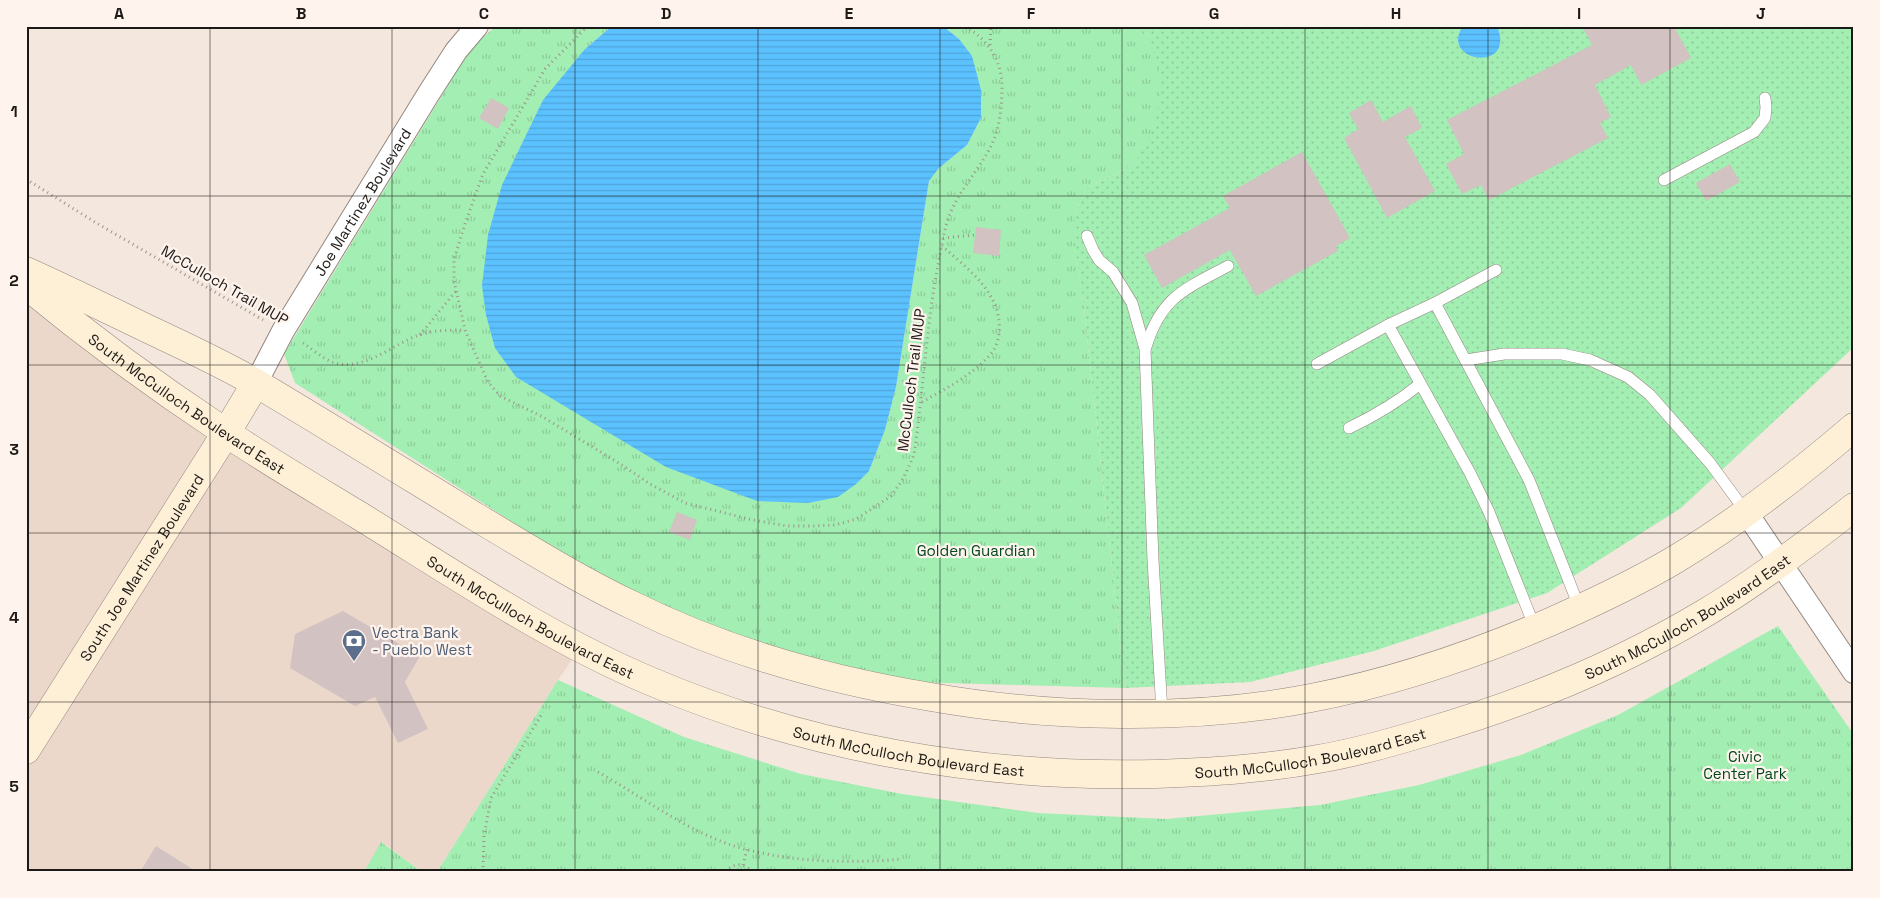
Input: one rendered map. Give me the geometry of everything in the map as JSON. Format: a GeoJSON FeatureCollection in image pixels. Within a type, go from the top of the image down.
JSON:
{"type":"FeatureCollection","features":[{"type":"Feature","properties":{"kind":"main road"},"geometry":{"type":"LineString","coordinates":[[26,271],[204,356],[256,383],[545,559],[634,606],[711,640],[834,678],[880,689],[974,705],[1068,712],[1162,712],[1221,709],[1266,705],[1345,691],[1437,665],[1535,628],[1616,592],[1675,559],[1746,512],[1828,450],[1854,427]]}},
{"type":"Feature","properties":{"kind":"main road","name":"South McCulloch Boulevard East"},"geometry":{"type":"LineString","coordinates":[[26,285],[104,348],[226,434],[514,611],[607,661],[649,681],[728,710],[868,749],[966,766],[1122,774],[1226,770],[1317,760],[1406,738],[1505,706],[1617,659],[1673,631],[1707,612],[1781,563],[1854,507]]}},
{"type":"Feature","properties":{"kind":"main road","name":"South Joe Martinez Boulevard"},"geometry":{"type":"LineString","coordinates":[[26,750],[226,434],[256,383]]}},
{"type":"Feature","properties":{"kind":"street","name":"Joe Martinez Boulevard"},"geometry":{"type":"LineString","coordinates":[[256,383],[282,331],[429,93],[456,51],[478,26]]}},
{"type":"Feature","properties":{"kind":"street"},"geometry":{"type":"LineString","coordinates":[[1746,512],[1854,672]]}},
{"type":"Feature","properties":{"kind":"lane"},"geometry":{"type":"LineString","coordinates":[[1664,180],[1754,132],[1765,118],[1765,98]]}},
{"type":"Feature","properties":{"kind":"lane"},"geometry":{"type":"LineString","coordinates":[[1087,236],[1092,250],[1099,260],[1113,272],[1126,291],[1139,322],[1146,349],[1153,560],[1162,712]]}},
{"type":"Feature","properties":{"kind":"lane"},"geometry":{"type":"LineString","coordinates":[[1146,349],[1151,330],[1161,312],[1174,297],[1190,286],[1228,266]]}},
{"type":"Feature","properties":{"kind":"lane"},"geometry":{"type":"LineString","coordinates":[[1317,364],[1388,325],[1435,303],[1496,270]]}},
{"type":"Feature","properties":{"kind":"lane"},"geometry":{"type":"LineString","coordinates":[[1435,303],[1530,480],[1580,608]]}},
{"type":"Feature","properties":{"kind":"lane"},"geometry":{"type":"LineString","coordinates":[[1388,325],[1470,473],[1535,628]]}},
{"type":"Feature","properties":{"kind":"lane"},"geometry":{"type":"LineString","coordinates":[[1466,360],[1504,354],[1562,354],[1590,360],[1628,377],[1650,396],[1710,463],[1746,512]]}},
{"type":"Feature","properties":{"kind":"lane"},"geometry":{"type":"LineString","coordinates":[[1349,428],[1377,414],[1407,395],[1420,384]]}},
{"type":"Feature","properties":{"kind":"path","name":"McCulloch Trail MUP"},"geometry":{"type":"LineString","coordinates":[[588,26],[545,68],[484,174],[454,259],[454,281],[465,330],[488,382],[500,396],[543,417],[650,484],[685,503],[719,513],[787,526],[835,524],[856,519],[891,496],[903,479],[914,455],[934,289],[943,238],[949,215],[964,187],[991,147],[999,127],[1002,85],[997,63],[990,46],[977,33],[964,26]]}},
{"type":"Feature","properties":{"kind":"path"},"geometry":{"type":"LineString","coordinates":[[990,46],[991,26]]}},
{"type":"Feature","properties":{"kind":"path","name":"McCulloch Trail MUP"},"geometry":{"type":"LineString","coordinates":[[26,179],[98,224],[333,362],[350,364],[368,360],[419,335],[465,330]]}},
{"type":"Feature","properties":{"kind":"path"},"geometry":{"type":"LineString","coordinates":[[943,238],[975,235]]}},
{"type":"Feature","properties":{"kind":"path"},"geometry":{"type":"LineString","coordinates":[[921,402],[950,386],[974,369],[990,355],[999,339],[1000,322],[998,310],[988,292],[968,269],[942,246]]}},
{"type":"Feature","properties":{"kind":"path","name":"McCulloch Trail MUP"},"geometry":{"type":"LineString","coordinates":[[419,335],[456,291]]}},
{"type":"Feature","properties":{"kind":"path"},"geometry":{"type":"LineString","coordinates":[[483,872],[484,836],[491,798],[543,712]]}},
{"type":"Feature","properties":{"kind":"path"},"geometry":{"type":"LineString","coordinates":[[598,772],[657,808],[728,844],[788,857],[831,862],[872,862],[902,859]]}},
{"type":"Feature","properties":{"kind":"path"},"geometry":{"type":"LineString","coordinates":[[742,865],[747,849]]}},
{"type":"Feature","properties":{"kind":"path"},"geometry":{"type":"LineString","coordinates":[[726,872],[734,865],[748,867],[752,872]]}},
{"type":"Feature","properties":{"kind":"shaded area"},"geometry":{"type":"Polygon","coordinates":[[[26,286],[104,348],[581,647],[558,680],[437,872],[422,872],[382,842],[364,872],[26,872],[26,286]]]}},
{"type":"Feature","properties":{"kind":"green space","name":"Golden Guardian"},"geometry":{"type":"Polygon","coordinates":[[[496,26],[612,26],[585,49],[869,471],[885,430],[896,387],[929,181],[939,168],[967,145],[981,118],[959,39],[943,26],[1138,26],[1149,38],[1162,81],[1155,125],[1134,165],[1087,188],[1074,216],[1075,248],[1084,308],[1125,688],[908,682],[737,639],[589,571],[295,383],[284,354],[471,48],[496,26]]]}},
{"type":"Feature","properties":{"kind":"green space"},"geometry":{"type":"Polygon","coordinates":[[[1138,26],[1854,26],[1854,347],[1681,508],[1547,593],[1374,651],[1250,682],[1125,688],[1084,308],[1074,243],[1074,216],[1087,188],[1134,165],[1149,38],[1138,26]]]}},
{"type":"Feature","properties":{"kind":"green space","name":"Civic Center Park"},"geometry":{"type":"Polygon","coordinates":[[[1778,626],[1854,735],[1854,872],[437,872],[558,680],[684,737],[801,774],[902,794],[1038,813],[1166,819],[1320,805],[1419,785],[1521,755],[1618,715],[1778,626]]]}},
{"type":"Feature","properties":{"kind":"green space"},"geometry":{"type":"Polygon","coordinates":[[[381,842],[422,872],[364,872],[381,842]]]}},
{"type":"Feature","properties":{"kind":"water"},"geometry":{"type":"Polygon","coordinates":[[[612,26],[943,26],[959,39],[972,56],[981,90],[981,118],[967,145],[939,168],[929,181],[896,387],[885,430],[869,471],[856,484],[838,497],[808,503],[757,501],[666,467],[516,377],[495,348],[486,315],[482,286],[488,235],[502,185],[543,100],[585,49],[612,26]]]}},
{"type":"Feature","properties":{"kind":"water"},"geometry":{"type":"Polygon","coordinates":[[[1463,26],[1497,26],[1500,41],[1497,51],[1488,57],[1478,58],[1468,54],[1461,48],[1458,38],[1463,26]]]}},
{"type":"Feature","properties":{"kind":"building"},"geometry":{"type":"Polygon","coordinates":[[[1582,26],[1674,26],[1691,58],[1641,85],[1631,65],[1595,85],[1611,117],[1600,123],[1608,138],[1489,200],[1481,185],[1462,194],[1446,164],[1464,154],[1447,120],[1592,45],[1582,26]]]}},
{"type":"Feature","properties":{"kind":"building"},"geometry":{"type":"Polygon","coordinates":[[[491,98],[509,108],[498,129],[479,118],[491,98]]]}},
{"type":"Feature","properties":{"kind":"building"},"geometry":{"type":"Polygon","coordinates":[[[1371,100],[1383,122],[1411,106],[1422,128],[1405,137],[1435,191],[1387,218],[1344,138],[1358,129],[1349,113],[1371,100]]]}},
{"type":"Feature","properties":{"kind":"building"},"geometry":{"type":"Polygon","coordinates":[[[1302,152],[1350,238],[1336,246],[1338,251],[1256,296],[1230,250],[1162,288],[1144,255],[1230,208],[1223,196],[1302,152]]]}},
{"type":"Feature","properties":{"kind":"building"},"geometry":{"type":"Polygon","coordinates":[[[1730,164],[1740,182],[1706,201],[1696,183],[1730,164]]]}},
{"type":"Feature","properties":{"kind":"building"},"geometry":{"type":"Polygon","coordinates":[[[976,227],[1001,230],[999,256],[973,253],[976,227]]]}},
{"type":"Feature","properties":{"kind":"building"},"geometry":{"type":"Polygon","coordinates":[[[677,512],[697,520],[690,540],[669,532],[677,512]]]}},
{"type":"Feature","properties":{"kind":"building","name":"Vectra Bank - Pueblo West"},"geometry":{"type":"Polygon","coordinates":[[[343,611],[420,656],[405,682],[428,729],[398,743],[375,697],[355,706],[290,668],[295,634],[343,611]]]}},
{"type":"Feature","properties":{"kind":"building"},"geometry":{"type":"Polygon","coordinates":[[[156,846],[197,872],[140,872],[156,846]]]}},
{"type":"Feature","properties":{"kind":"place","name":"Vectra Bank - Pueblo West"},"geometry":{"type":"Point","coordinates":[354,662]}}]}
